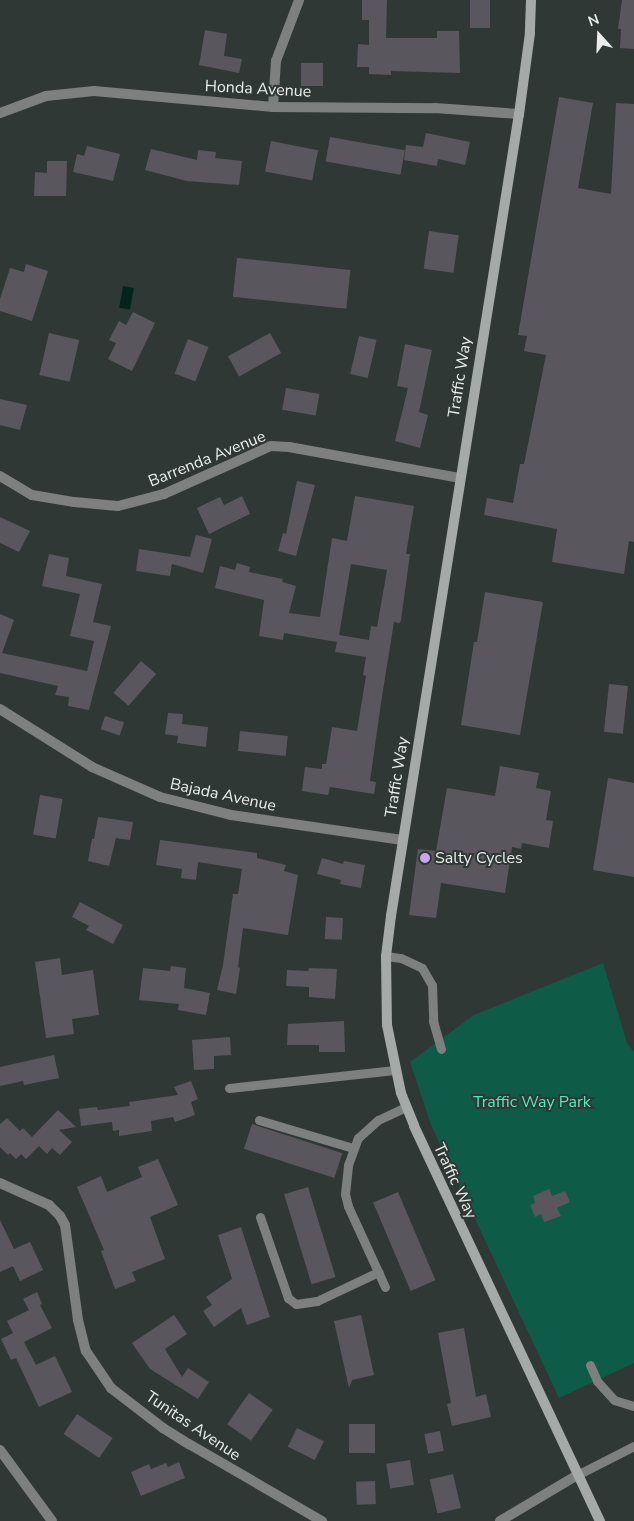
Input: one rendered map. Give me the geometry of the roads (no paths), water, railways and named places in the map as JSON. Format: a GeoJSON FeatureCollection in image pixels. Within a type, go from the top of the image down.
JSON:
{"type":"FeatureCollection","features":[{"type":"Feature","properties":{"kind":"street"},"geometry":{"type":"LineString","coordinates":[[273,107],[276,60],[299,0]]}},
{"type":"Feature","properties":{"kind":"street","name":"Traffic Way"},"geometry":{"type":"LineString","coordinates":[[531,0],[530,33],[519,114],[402,840],[386,956],[387,1026],[395,1070],[406,1107],[428,1160],[600,1521]]}},
{"type":"Feature","properties":{"kind":"street","name":"Honda Avenue"},"geometry":{"type":"LineString","coordinates":[[0,113],[46,96],[94,91],[273,107],[435,108],[519,114]]}},
{"type":"Feature","properties":{"kind":"street","name":"Barrenda Avenue"},"geometry":{"type":"LineString","coordinates":[[0,476],[32,494],[74,502],[118,506],[164,494],[271,446],[280,446],[459,478]]}},
{"type":"Feature","properties":{"kind":"street","name":"Bajada Avenue"},"geometry":{"type":"LineString","coordinates":[[0,709],[92,767],[160,797],[231,815],[402,840]]}},
{"type":"Feature","properties":{"kind":"street","name":"Tunitas Avenue"},"geometry":{"type":"LineString","coordinates":[[0,1183],[49,1205],[60,1216],[65,1225],[78,1320],[86,1352],[111,1388],[163,1428],[269,1492],[322,1521]]}},
{"type":"Feature","properties":{"kind":"street"},"geometry":{"type":"LineString","coordinates":[[0,1450],[52,1521]]}},
{"type":"Feature","properties":{"kind":"street"},"geometry":{"type":"LineString","coordinates":[[500,1521],[579,1474]]}},
{"type":"Feature","properties":{"kind":"lane"},"geometry":{"type":"LineString","coordinates":[[386,956],[401,958],[422,968],[432,985],[433,1021],[440,1049]]}},
{"type":"Feature","properties":{"kind":"lane"},"geometry":{"type":"LineString","coordinates":[[229,1088],[395,1070]]}},
{"type":"Feature","properties":{"kind":"lane"},"geometry":{"type":"LineString","coordinates":[[386,1287],[348,1206],[345,1194],[353,1148],[358,1138],[378,1120],[406,1107]]}},
{"type":"Feature","properties":{"kind":"lane"},"geometry":{"type":"LineString","coordinates":[[259,1120],[353,1148]]}},
{"type":"Feature","properties":{"kind":"lane"},"geometry":{"type":"LineString","coordinates":[[260,1217],[288,1298],[296,1304],[317,1301],[378,1272]]}},
{"type":"Feature","properties":{"kind":"lane"},"geometry":{"type":"LineString","coordinates":[[590,1365],[596,1381],[614,1400],[634,1406]]}},
{"type":"Feature","properties":{"kind":"lane"},"geometry":{"type":"LineString","coordinates":[[579,1474],[634,1446]]}},
{"type":"Feature","properties":{"kind":"place","name":"Salty Cycles"},"geometry":{"type":"Point","coordinates":[425,858]}},
{"type":"Feature","properties":{"kind":"park label","name":"Traffic Way Park"},"geometry":{"type":"Point","coordinates":[532,1102]}}]}
